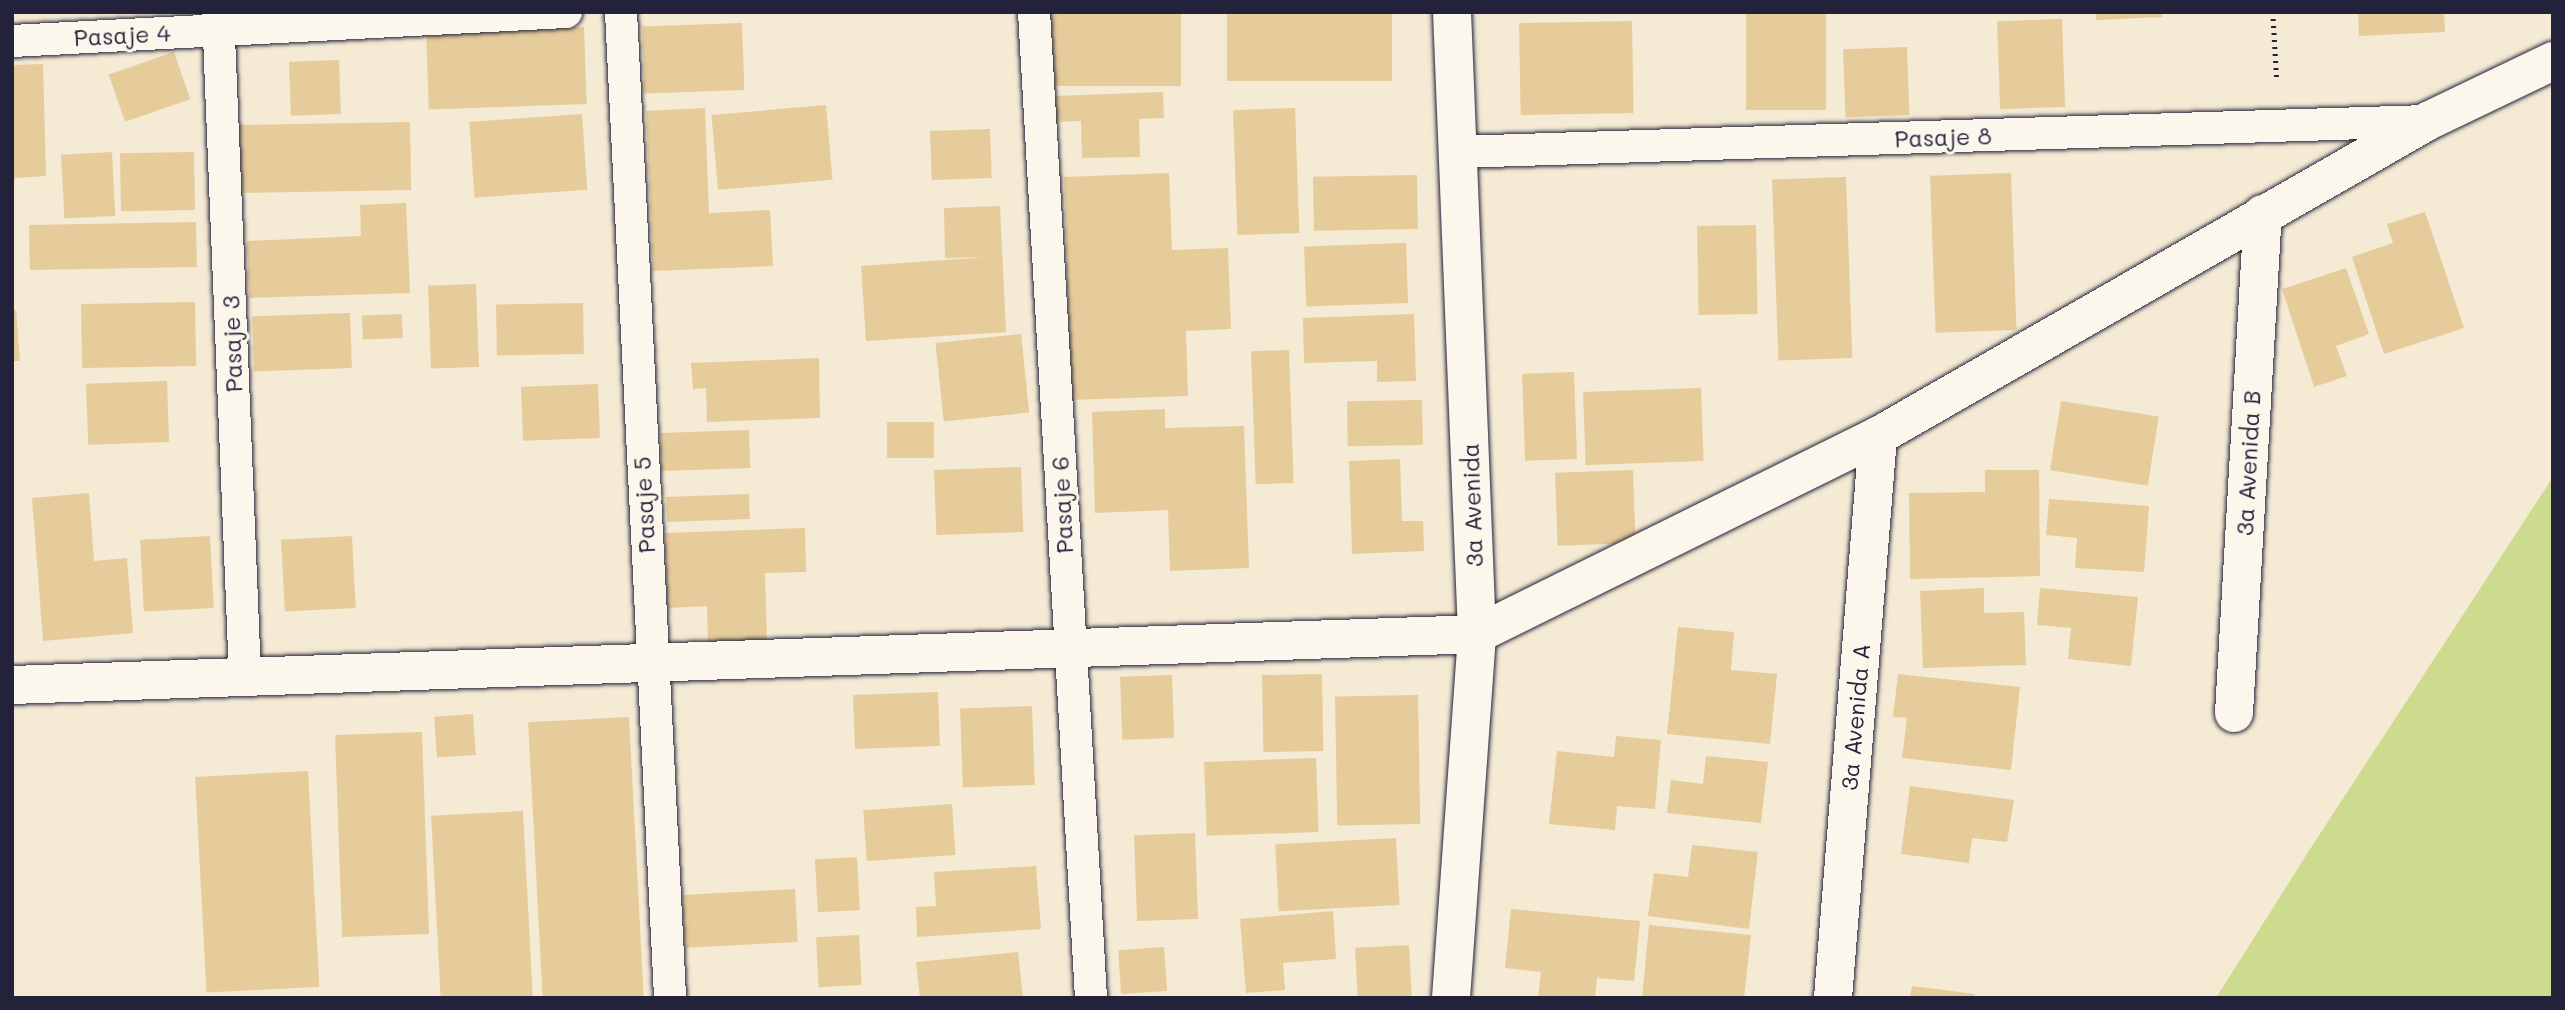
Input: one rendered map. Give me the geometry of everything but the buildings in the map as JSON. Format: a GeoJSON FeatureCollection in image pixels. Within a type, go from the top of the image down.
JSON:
{"type":"FeatureCollection","features":[{"type":"Feature","properties":{"kind":"street","name":"3a Avenida"},"geometry":{"type":"LineString","coordinates":[[1451,998],[1477,635],[1452,12]]}},
{"type":"Feature","properties":{"kind":"street"},"geometry":{"type":"LineString","coordinates":[[12,685],[1477,635],[1878,436],[2428,121],[2553,61]]}},
{"type":"Feature","properties":{"kind":"street","name":"3a Avenida B"},"geometry":{"type":"LineString","coordinates":[[2234,713],[2263,214]]}},
{"type":"Feature","properties":{"kind":"street","name":"3a Avenida A"},"geometry":{"type":"LineString","coordinates":[[1833,998],[1878,436]]}},
{"type":"Feature","properties":{"kind":"lane","name":"Pasaje 4"},"geometry":{"type":"LineString","coordinates":[[12,41],[219,21],[566,12]]}},
{"type":"Feature","properties":{"kind":"lane","name":"Pasaje 5"},"geometry":{"type":"LineString","coordinates":[[621,12],[651,662],[670,998]]}},
{"type":"Feature","properties":{"kind":"lane","name":"Pasaje 6"},"geometry":{"type":"LineString","coordinates":[[1034,12],[1091,998]]}},
{"type":"Feature","properties":{"kind":"lane","name":"Pasaje 3"},"geometry":{"type":"LineString","coordinates":[[219,21],[245,676]]}},
{"type":"Feature","properties":{"kind":"lane","name":"Pasaje 8"},"geometry":{"type":"LineString","coordinates":[[1458,152],[2428,121]]}},
{"type":"Feature","properties":{"kind":"path"},"geometry":{"type":"LineString","coordinates":[[2273,12],[2280,127]]}},
{"type":"Feature","properties":{"kind":"green space"},"geometry":{"type":"Polygon","coordinates":[[[2553,477],[2553,998],[2216,998],[2312,846],[2553,477]]]}}]}
